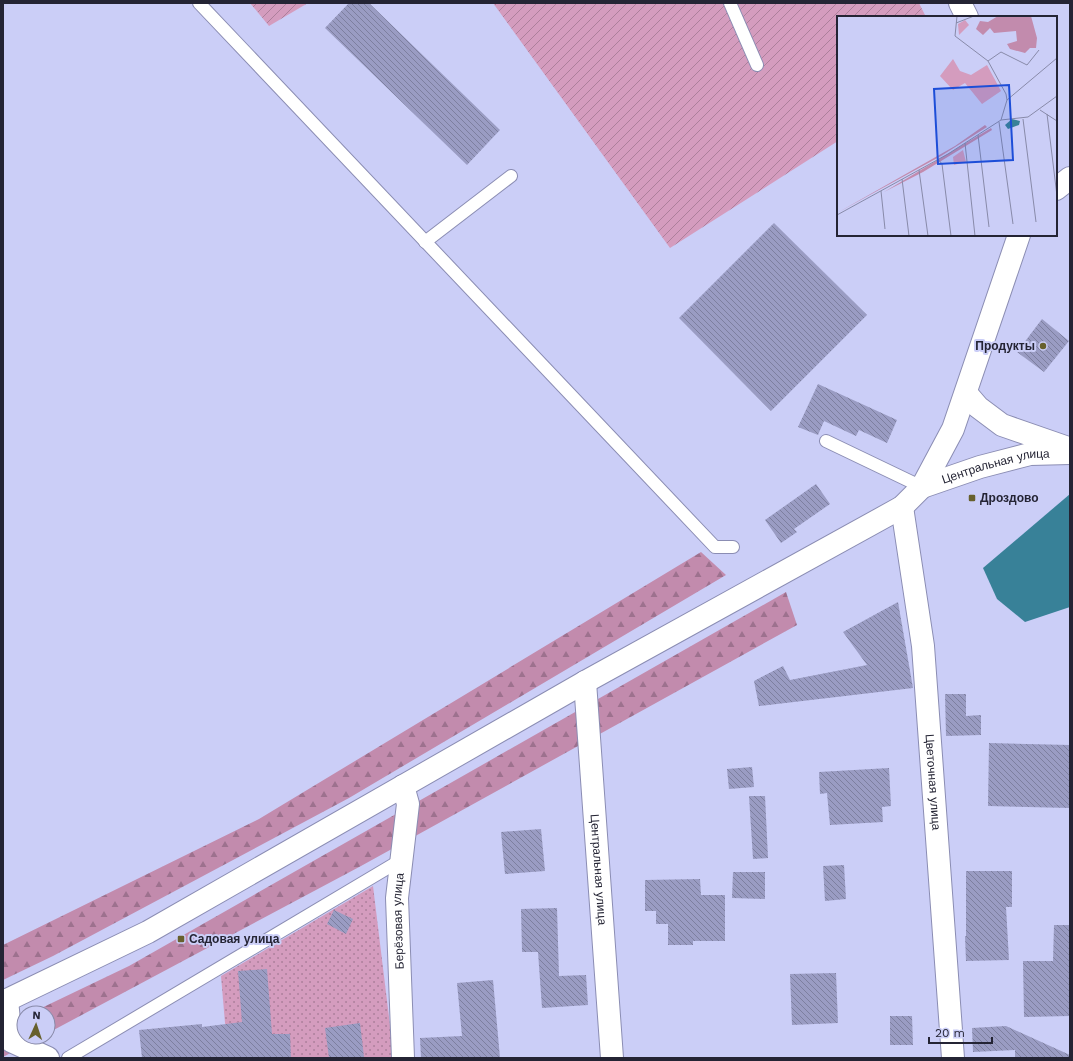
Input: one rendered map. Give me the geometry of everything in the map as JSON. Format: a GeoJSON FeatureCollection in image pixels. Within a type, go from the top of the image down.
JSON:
{"type":"FeatureCollection","features":[{"type":"Feature","properties":{"kind":"street"},"geometry":{"type":"LineString","coordinates":[[960,3],[966,16]]}},
{"type":"Feature","properties":{"kind":"street"},"geometry":{"type":"LineString","coordinates":[[1057,188],[1070,178]]}},
{"type":"Feature","properties":{"kind":"street"},"geometry":{"type":"LineString","coordinates":[[48,1058],[11,1041],[5,1001],[148,932],[585,682],[902,507],[922,487],[953,429],[1019,236]]}},
{"type":"Feature","properties":{"kind":"street"},"geometry":{"type":"LineString","coordinates":[[966,392],[978,408],[1002,426],[1070,449]]}},
{"type":"Feature","properties":{"kind":"street","name":"Центральная улица"},"geometry":{"type":"LineString","coordinates":[[922,487],[980,467],[1030,454],[1070,452]]}},
{"type":"Feature","properties":{"kind":"street","name":"Цветочная улица"},"geometry":{"type":"LineString","coordinates":[[902,507],[923,646],[953,1058]]}},
{"type":"Feature","properties":{"kind":"street","name":"Центральная улица"},"geometry":{"type":"LineString","coordinates":[[585,682],[612,1058]]}},
{"type":"Feature","properties":{"kind":"street","name":"Берёзовая улица"},"geometry":{"type":"LineString","coordinates":[[403,786],[408,804],[397,898],[403,1058]]}},
{"type":"Feature","properties":{"kind":"lane"},"geometry":{"type":"LineString","coordinates":[[199,3],[715,547],[733,547]]}},
{"type":"Feature","properties":{"kind":"lane"},"geometry":{"type":"LineString","coordinates":[[730,3],[757,65]]}},
{"type":"Feature","properties":{"kind":"lane"},"geometry":{"type":"LineString","coordinates":[[425,242],[511,176]]}},
{"type":"Feature","properties":{"kind":"lane"},"geometry":{"type":"LineString","coordinates":[[826,441],[922,487]]}},
{"type":"Feature","properties":{"kind":"lane"},"geometry":{"type":"LineString","coordinates":[[68,1058],[401,860]]}},
{"type":"Feature","properties":{"kind":"green space"},"geometry":{"type":"Polygon","coordinates":[[[701,552],[726,575],[349,798],[53,956],[3,980],[3,945],[259,819],[701,552]]]}},
{"type":"Feature","properties":{"kind":"green space"},"geometry":{"type":"Polygon","coordinates":[[[786,592],[797,625],[361,866],[56,1029],[56,1005],[48,1005],[129,966],[786,592]]]}},
{"type":"Feature","properties":{"kind":"green space"},"geometry":{"type":"Polygon","coordinates":[[[16,1020],[16,1045],[26,1045],[3,1057],[3,1026],[16,1020]]]}},
{"type":"Feature","properties":{"kind":"shaded area"},"geometry":{"type":"Polygon","coordinates":[[[250,3],[308,3],[269,26],[250,3]]]}},
{"type":"Feature","properties":{"kind":"shaded area"},"geometry":{"type":"Polygon","coordinates":[[[493,3],[919,3],[926,16],[837,16],[837,142],[670,248],[493,3]]]}},
{"type":"Feature","properties":{"kind":"shaded area"},"geometry":{"type":"Polygon","coordinates":[[[373,886],[394,1058],[228,1058],[221,976],[373,886]]]}},
{"type":"Feature","properties":{"kind":"water"},"geometry":{"type":"Polygon","coordinates":[[[1070,494],[1070,607],[1025,622],[997,599],[983,568],[1070,494]]]}},
{"type":"Feature","properties":{"kind":"building"},"geometry":{"type":"Polygon","coordinates":[[[349,3],[369,3],[500,130],[467,165],[325,28],[349,3]]]}},
{"type":"Feature","properties":{"kind":"building"},"geometry":{"type":"Polygon","coordinates":[[[774,223],[867,315],[771,411],[679,318],[774,223]]]}},
{"type":"Feature","properties":{"kind":"building","name":"Продукты"},"geometry":{"type":"Polygon","coordinates":[[[1042,319],[1069,341],[1044,372],[1017,352],[1042,319]]]}},
{"type":"Feature","properties":{"kind":"building"},"geometry":{"type":"Polygon","coordinates":[[[818,384],[897,420],[887,443],[859,430],[856,436],[824,421],[818,435],[798,427],[818,384]]]}},
{"type":"Feature","properties":{"kind":"building"},"geometry":{"type":"Polygon","coordinates":[[[816,484],[830,504],[794,529],[797,532],[781,543],[765,520],[816,484]]]}},
{"type":"Feature","properties":{"kind":"building"},"geometry":{"type":"Polygon","coordinates":[[[898,602],[913,688],[759,706],[754,681],[783,666],[790,680],[867,665],[843,632],[898,602]]]}},
{"type":"Feature","properties":{"kind":"building"},"geometry":{"type":"Polygon","coordinates":[[[945,694],[966,694],[966,716],[981,715],[981,735],[946,736],[945,694]]]}},
{"type":"Feature","properties":{"kind":"building"},"geometry":{"type":"Polygon","coordinates":[[[989,743],[1070,745],[1070,808],[988,806],[989,743]]]}},
{"type":"Feature","properties":{"kind":"building"},"geometry":{"type":"Polygon","coordinates":[[[752,767],[754,787],[729,789],[727,769],[752,767]]]}},
{"type":"Feature","properties":{"kind":"building"},"geometry":{"type":"Polygon","coordinates":[[[889,768],[891,806],[882,807],[883,822],[830,825],[827,793],[820,794],[819,772],[889,768]]]}},
{"type":"Feature","properties":{"kind":"building"},"geometry":{"type":"Polygon","coordinates":[[[749,796],[765,796],[768,858],[753,859],[749,796]]]}},
{"type":"Feature","properties":{"kind":"building"},"geometry":{"type":"Polygon","coordinates":[[[541,829],[545,871],[505,874],[501,832],[541,829]]]}},
{"type":"Feature","properties":{"kind":"building"},"geometry":{"type":"Polygon","coordinates":[[[844,865],[846,899],[825,901],[823,866],[844,865]]]}},
{"type":"Feature","properties":{"kind":"building"},"geometry":{"type":"Polygon","coordinates":[[[966,871],[1012,871],[1012,907],[1006,907],[1009,960],[966,961],[966,871]]]}},
{"type":"Feature","properties":{"kind":"building"},"geometry":{"type":"Polygon","coordinates":[[[733,872],[765,872],[765,899],[732,898],[733,872]]]}},
{"type":"Feature","properties":{"kind":"building"},"geometry":{"type":"Polygon","coordinates":[[[700,879],[701,895],[725,895],[725,941],[693,941],[693,945],[668,945],[668,924],[656,924],[656,911],[645,911],[645,880],[700,879]]]}},
{"type":"Feature","properties":{"kind":"building"},"geometry":{"type":"Polygon","coordinates":[[[557,908],[559,976],[586,975],[588,1005],[542,1008],[538,952],[522,952],[521,909],[557,908]]]}},
{"type":"Feature","properties":{"kind":"building"},"geometry":{"type":"Polygon","coordinates":[[[334,910],[353,919],[346,934],[327,924],[334,910]]]}},
{"type":"Feature","properties":{"kind":"building"},"geometry":{"type":"Polygon","coordinates":[[[1054,925],[1070,925],[1070,1016],[1024,1017],[1023,961],[1053,961],[1054,925]]]}},
{"type":"Feature","properties":{"kind":"building"},"geometry":{"type":"Polygon","coordinates":[[[267,969],[272,1034],[290,1034],[291,1058],[142,1058],[139,1030],[202,1024],[202,1027],[242,1022],[238,971],[267,969]]]}},
{"type":"Feature","properties":{"kind":"building"},"geometry":{"type":"Polygon","coordinates":[[[836,973],[838,1023],[792,1025],[790,974],[836,973]]]}},
{"type":"Feature","properties":{"kind":"building"},"geometry":{"type":"Polygon","coordinates":[[[493,980],[500,1058],[421,1058],[420,1038],[462,1036],[457,983],[493,980]]]}},
{"type":"Feature","properties":{"kind":"building"},"geometry":{"type":"Polygon","coordinates":[[[890,1016],[912,1016],[913,1045],[890,1045],[890,1016]]]}},
{"type":"Feature","properties":{"kind":"building"},"geometry":{"type":"Polygon","coordinates":[[[360,1023],[364,1057],[329,1058],[325,1028],[360,1023]]]}},
{"type":"Feature","properties":{"kind":"building"},"geometry":{"type":"Polygon","coordinates":[[[1006,1026],[1070,1055],[1070,1058],[1015,1058],[1015,1050],[973,1052],[972,1028],[1006,1026]]]}},
{"type":"Feature","properties":{"kind":"place","name":"Продукты"},"geometry":{"type":"Point","coordinates":[1043,346]}},
{"type":"Feature","properties":{"kind":"place","name":"Дроздово"},"geometry":{"type":"Point","coordinates":[972,498]}},
{"type":"Feature","properties":{"kind":"place","name":"Садовая улица"},"geometry":{"type":"Point","coordinates":[181,939]}}]}
